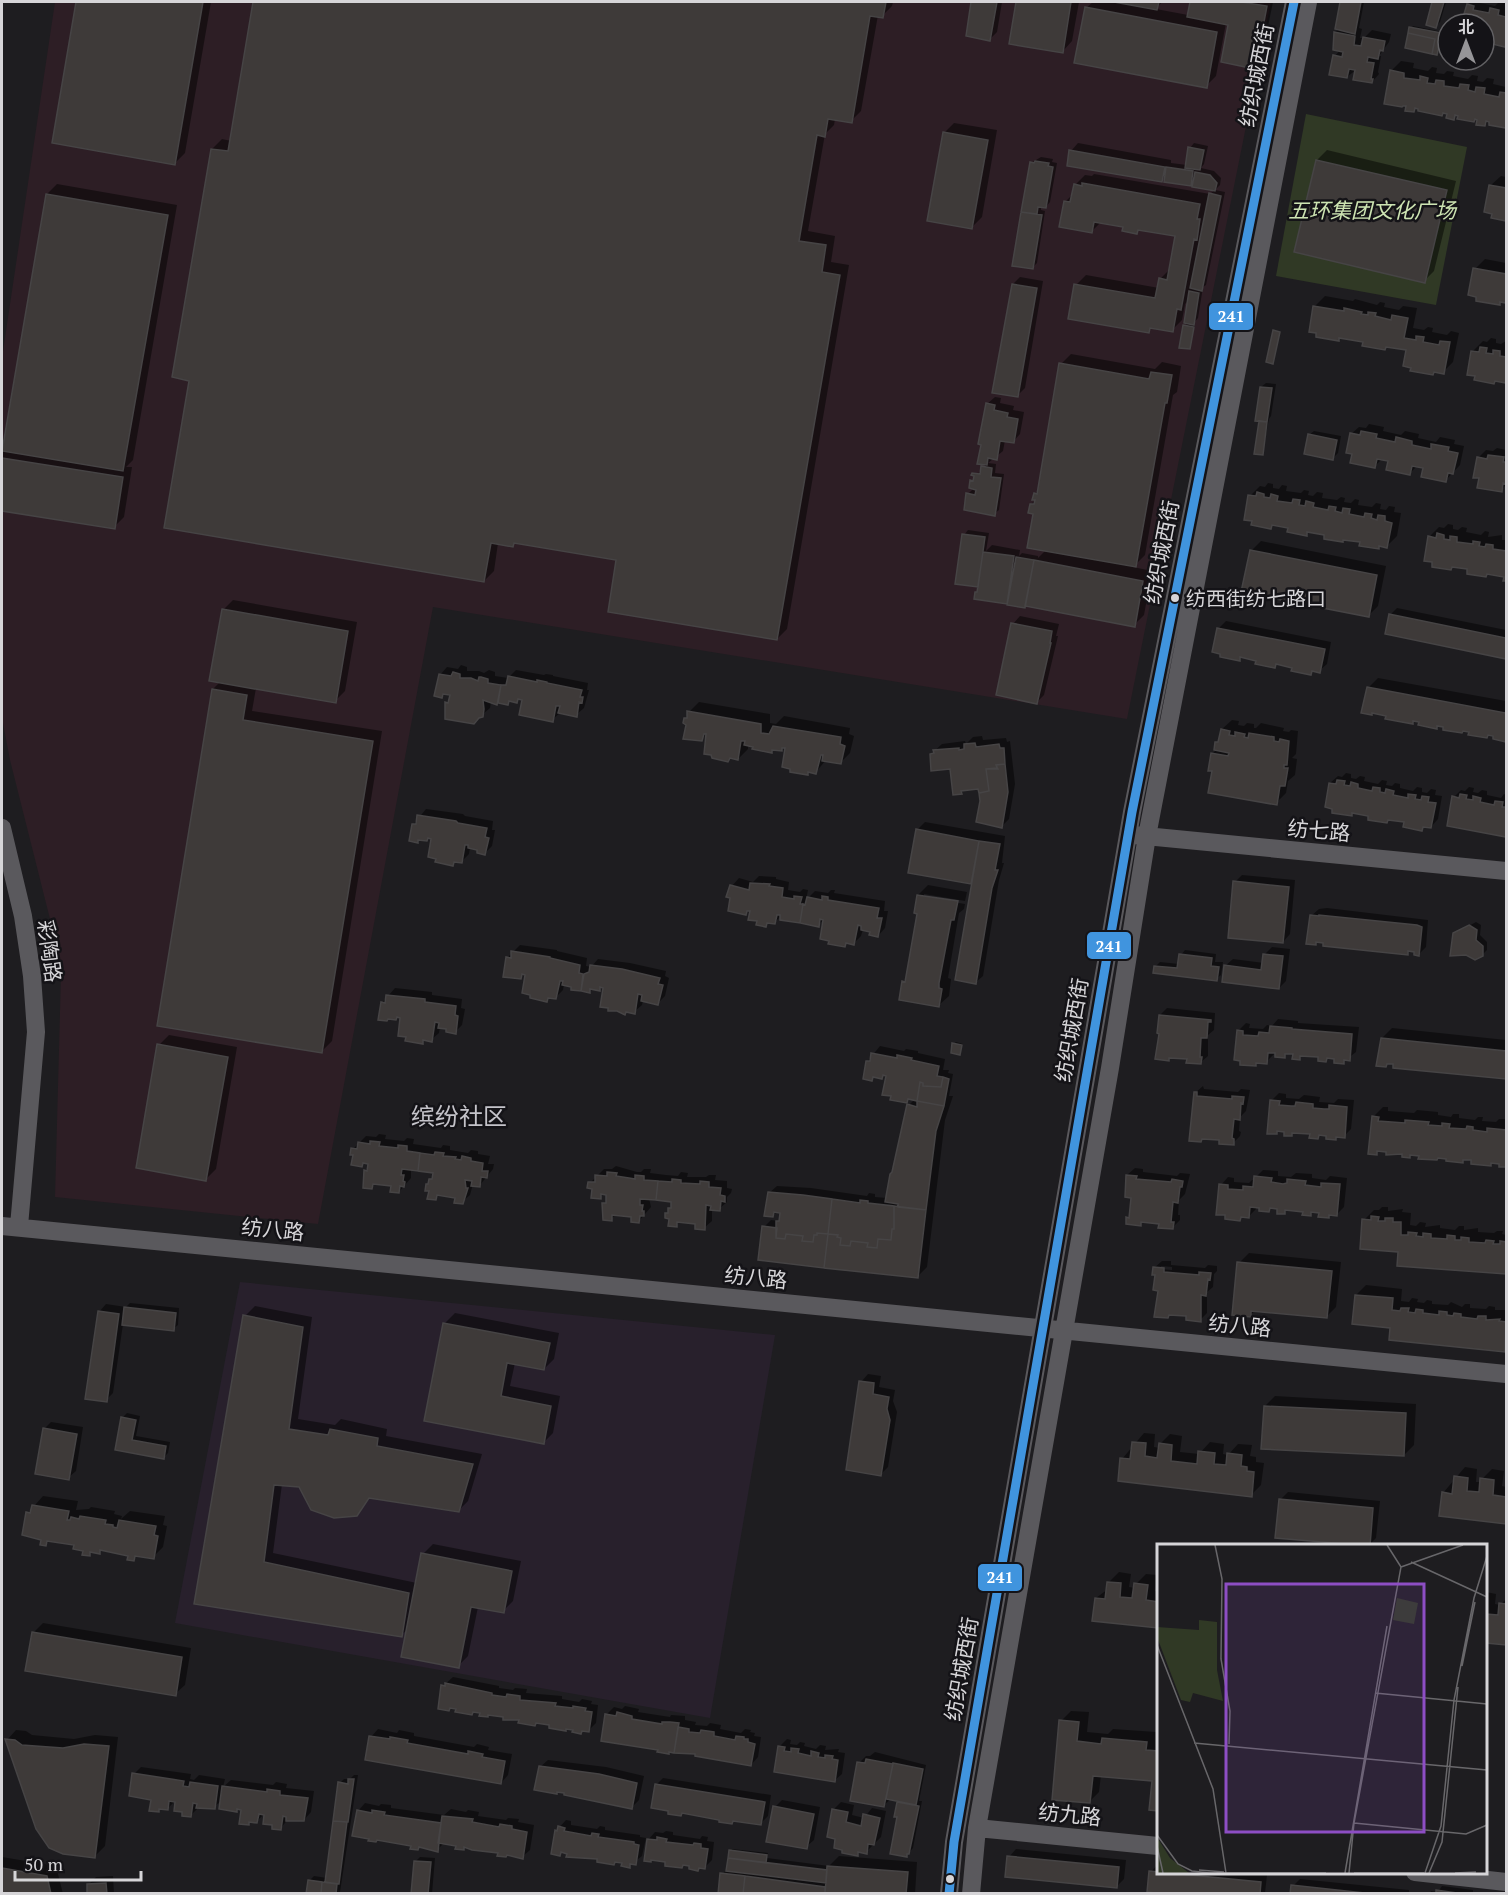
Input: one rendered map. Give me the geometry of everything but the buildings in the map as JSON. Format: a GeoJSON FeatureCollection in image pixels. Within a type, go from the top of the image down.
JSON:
{"type":"FeatureCollection","features":[{"type":"Feature","properties":{"kind":"street","name":"纺织城西街"},"geometry":{"type":"LineString","coordinates":[[950,1893],[954,1842],[1128,833],[1294,2]]}},
{"type":"Feature","properties":{"kind":"street","name":"纺织城西街"},"geometry":{"type":"LineString","coordinates":[[970,1893],[977,1828],[1110,1068],[1147,836],[1308,2]]}},
{"type":"Feature","properties":{"kind":"street","name":"彩陶路"},"geometry":{"type":"LineString","coordinates":[[2,828],[23,916],[32,976],[36,1032],[24,1183],[10,1226]]}},
{"type":"Feature","properties":{"kind":"street","name":"纺七路"},"geometry":{"type":"LineString","coordinates":[[1128,833],[1506,871]]}},
{"type":"Feature","properties":{"kind":"street","name":"纺八路"},"geometry":{"type":"LineString","coordinates":[[10,1226],[1506,1374]]}},
{"type":"Feature","properties":{"kind":"street","name":"纺九路"},"geometry":{"type":"LineString","coordinates":[[977,1828],[1157,1846]]}},
{"type":"Feature","properties":{"kind":"street"},"geometry":{"type":"LineString","coordinates":[[1432,1874],[1506,1882]]}},
{"type":"Feature","properties":{"kind":"shaded area"},"geometry":{"type":"Polygon","coordinates":[[[55,2],[1271,2],[1127,719],[433,607],[318,1224],[55,1197],[61,975],[51,923],[10,760],[2,718],[2,358],[55,2]]]}},
{"type":"Feature","properties":{"kind":"shaded area"},"geometry":{"type":"Polygon","coordinates":[[[240,1282],[775,1335],[710,1718],[175,1623],[240,1282]]]}},
{"type":"Feature","properties":{"kind":"green space","name":"五环集团文化广场"},"geometry":{"type":"Polygon","coordinates":[[[1306,114],[1467,147],[1436,305],[1276,276],[1306,114]]]}},
{"type":"Feature","properties":{"kind":"transit line","name":"241"},"geometry":{"type":"LineString","coordinates":[[949,1894],[954,1842],[1132,812],[1294,2]]}},
{"type":"Feature","properties":{"kind":"place","name":"纺西街纺七路口"},"geometry":{"type":"Point","coordinates":[1175,598]}},
{"type":"Feature","properties":{"kind":"district","name":"缤纷社区"},"geometry":{"type":"Point","coordinates":[459,1116]}}]}
